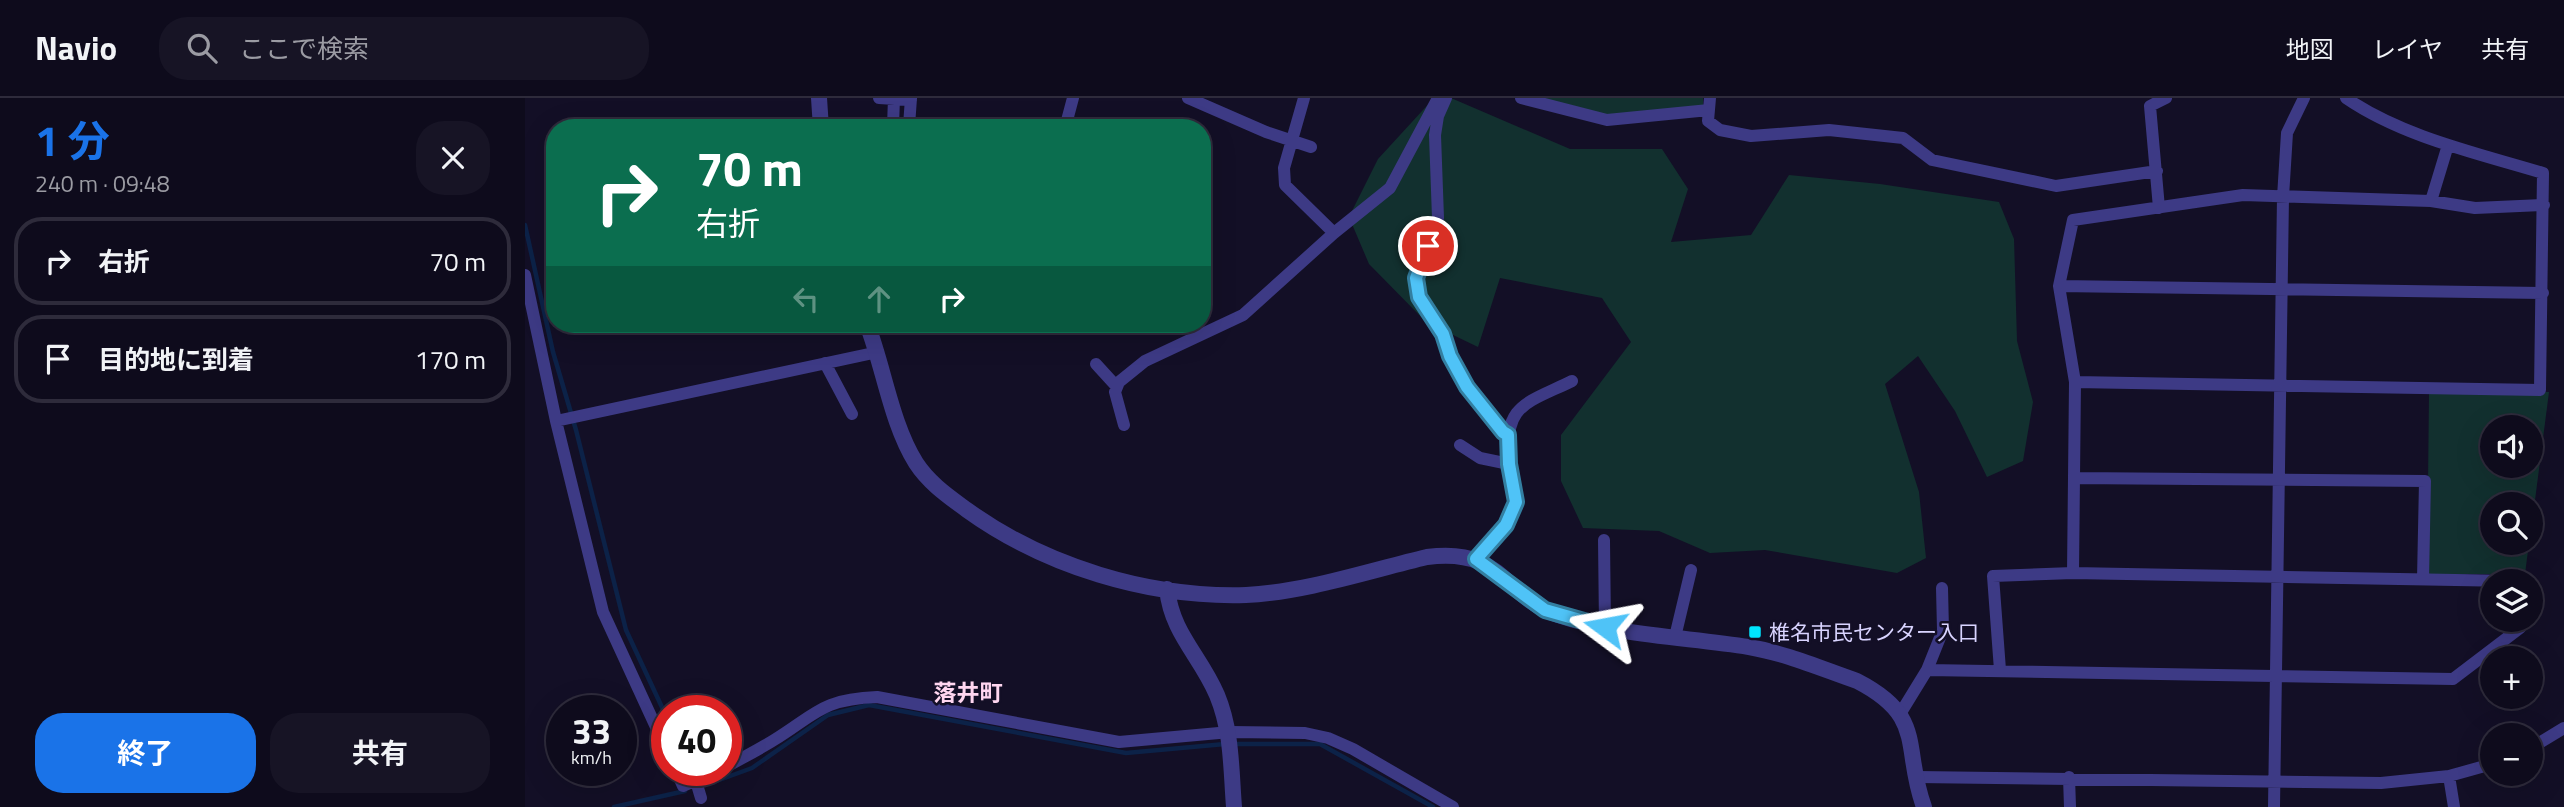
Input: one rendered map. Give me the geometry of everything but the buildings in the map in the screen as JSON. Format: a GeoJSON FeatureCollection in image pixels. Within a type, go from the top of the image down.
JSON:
{"type":"FeatureCollection","features":[{"type":"Feature","properties":{"kind":"street"},"geometry":{"type":"LineString","coordinates":[[819,98],[820,119]]}},
{"type":"Feature","properties":{"kind":"street"},"geometry":{"type":"LineString","coordinates":[[879,98],[911,99],[910,119]]}},
{"type":"Feature","properties":{"kind":"street"},"geometry":{"type":"LineString","coordinates":[[893,119],[894,98]]}},
{"type":"Feature","properties":{"kind":"street"},"geometry":{"type":"LineString","coordinates":[[1067,119],[1073,98]]}},
{"type":"Feature","properties":{"kind":"street"},"geometry":{"type":"LineString","coordinates":[[1188,98],[1311,147]]}},
{"type":"Feature","properties":{"kind":"street"},"geometry":{"type":"LineString","coordinates":[[1304,98],[1284,168],[1285,186],[1334,233]]}},
{"type":"Feature","properties":{"kind":"street"},"geometry":{"type":"LineString","coordinates":[[1211,329],[1243,314],[1334,233],[1390,188],[1439,98]]}},
{"type":"Feature","properties":{"kind":"street"},"geometry":{"type":"LineString","coordinates":[[1447,98],[1438,116],[1435,135],[1438,218],[1418,270],[1419,297],[1443,334],[1450,356],[1467,387],[1508,435]]}},
{"type":"Feature","properties":{"kind":"street"},"geometry":{"type":"LineString","coordinates":[[1521,98],[1607,120],[1709,104],[1708,121],[1720,130],[1751,136],[1829,130],[1903,138],[1932,160],[2056,186],[2157,171]]}},
{"type":"Feature","properties":{"kind":"street"},"geometry":{"type":"LineString","coordinates":[[2159,208],[2150,106],[2166,98]]}},
{"type":"Feature","properties":{"kind":"street"},"geometry":{"type":"LineString","coordinates":[[2274,807],[2280,576],[2279,386],[2283,197],[2287,133],[2304,98]]}},
{"type":"Feature","properties":{"kind":"street"},"geometry":{"type":"LineString","coordinates":[[2075,382],[2540,390],[2543,173],[2448,145],[2369,114],[2346,98]]}},
{"type":"Feature","properties":{"kind":"street"},"geometry":{"type":"LineString","coordinates":[[2431,201],[2448,145]]}},
{"type":"Feature","properties":{"kind":"street"},"geometry":{"type":"LineString","coordinates":[[2073,573],[2075,382],[2059,286],[2073,220],[2243,195],[2431,201],[2475,208],[2544,205]]}},
{"type":"Feature","properties":{"kind":"street"},"geometry":{"type":"LineString","coordinates":[[525,275],[556,421],[603,612],[651,716]]}},
{"type":"Feature","properties":{"kind":"street"},"geometry":{"type":"LineString","coordinates":[[2059,286],[2543,293]]}},
{"type":"Feature","properties":{"kind":"street"},"geometry":{"type":"LineString","coordinates":[[871,333],[908,446],[916,462],[938,488],[1002,535],[1033,549],[1119,580],[1167,589],[1245,595],[1290,589],[1427,557],[1444,555],[1476,559],[1545,610],[1605,627],[1752,648],[1857,681],[1889,700],[1900,714],[1910,733],[1924,807]]}},
{"type":"Feature","properties":{"kind":"street"},"geometry":{"type":"LineString","coordinates":[[1124,425],[1115,391],[1117,387],[1145,361],[1203,333]]}},
{"type":"Feature","properties":{"kind":"street"},"geometry":{"type":"LineString","coordinates":[[556,421],[878,352]]}},
{"type":"Feature","properties":{"kind":"street"},"geometry":{"type":"LineString","coordinates":[[825,363],[852,414]]}},
{"type":"Feature","properties":{"kind":"street"},"geometry":{"type":"LineString","coordinates":[[1096,364],[1117,387]]}},
{"type":"Feature","properties":{"kind":"street"},"geometry":{"type":"LineString","coordinates":[[1476,559],[1506,525],[1516,502],[1509,464],[1508,435],[1511,416],[1521,406],[1572,381]]}},
{"type":"Feature","properties":{"kind":"street"},"geometry":{"type":"LineString","coordinates":[[1460,445],[1481,458],[1509,464]]}},
{"type":"Feature","properties":{"kind":"street"},"geometry":{"type":"LineString","coordinates":[[2074,478],[2425,481],[2423,579]]}},
{"type":"Feature","properties":{"kind":"street"},"geometry":{"type":"LineString","coordinates":[[1604,540],[1605,627]]}},
{"type":"Feature","properties":{"kind":"street"},"geometry":{"type":"LineString","coordinates":[[1675,637],[1691,570]]}},
{"type":"Feature","properties":{"kind":"street"},"geometry":{"type":"LineString","coordinates":[[2000,670],[1993,576],[2073,573],[2480,580]]}},
{"type":"Feature","properties":{"kind":"street"},"geometry":{"type":"LineString","coordinates":[[1900,714],[1927,670],[1943,630],[1942,588]]}},
{"type":"Feature","properties":{"kind":"street"},"geometry":{"type":"LineString","coordinates":[[1167,589],[1174,624],[1216,694],[1230,732],[1234,807]]}},
{"type":"Feature","properties":{"kind":"street"},"geometry":{"type":"LineString","coordinates":[[1927,670],[2453,679],[2515,632]]}},
{"type":"Feature","properties":{"kind":"street"},"geometry":{"type":"LineString","coordinates":[[742,758],[776,739],[812,712],[855,698],[877,697],[1119,742],[1230,732],[1305,733],[1328,738],[1453,807]]}},
{"type":"Feature","properties":{"kind":"street"},"geometry":{"type":"LineString","coordinates":[[2543,741],[2564,728]]}},
{"type":"Feature","properties":{"kind":"street"},"geometry":{"type":"LineString","coordinates":[[1917,777],[2381,783],[2449,776],[2480,767]]}},
{"type":"Feature","properties":{"kind":"street"},"geometry":{"type":"LineString","coordinates":[[2449,776],[2454,807]]}},
{"type":"Feature","properties":{"kind":"street"},"geometry":{"type":"LineString","coordinates":[[2069,777],[2070,807]]}},
{"type":"Feature","properties":{"kind":"street"},"geometry":{"type":"LineString","coordinates":[[697,786],[701,798]]}},
{"type":"Feature","properties":{"kind":"green space"},"geometry":{"type":"Polygon","coordinates":[[[1434,98],[1451,98],[1570,149],[1662,149],[1688,189],[1671,242],[1751,235],[1789,175],[1880,184],[1999,202],[2014,239],[2017,341],[2033,402],[2023,461],[1987,477],[1955,411],[1918,356],[1885,384],[1919,492],[1926,558],[1897,573],[1765,550],[1710,553],[1659,531],[1583,528],[1561,481],[1561,435],[1631,342],[1602,298],[1500,278],[1478,347],[1426,322],[1369,264],[1349,217],[1378,159],[1434,98]]]}},
{"type":"Feature","properties":{"kind":"green space"},"geometry":{"type":"Polygon","coordinates":[[[1537,98],[1703,98],[1703,106],[1608,117],[1537,98]]]}},
{"type":"Feature","properties":{"kind":"green space"},"geometry":{"type":"Polygon","coordinates":[[[2549,392],[2543,438],[2543,415],[2480,415],[2480,478],[2538,478],[2536,492],[2480,492],[2480,555],[2527,555],[2526,569],[2480,569],[2480,574],[2427,574],[2429,393],[2549,392]]]}},
{"type":"Feature","properties":{"kind":"waterway"},"geometry":{"type":"LineString","coordinates":[[525,225],[546,320]]}},
{"type":"Feature","properties":{"kind":"waterway"},"geometry":{"type":"LineString","coordinates":[[549,333],[626,630],[656,695]]}},
{"type":"Feature","properties":{"kind":"waterway"},"geometry":{"type":"LineString","coordinates":[[700,787],[752,768],[828,715],[869,705],[1126,753],[1225,744]]}},
{"type":"Feature","properties":{"kind":"waterway"},"geometry":{"type":"LineString","coordinates":[[1233,744],[1320,744],[1433,807]]}},
{"type":"Feature","properties":{"kind":"waterway"},"geometry":{"type":"LineString","coordinates":[[614,807],[685,791]]}},
{"type":"Feature","properties":{"kind":"place","name":"椎名市民センター入口"},"geometry":{"type":"Point","coordinates":[1755,632]}},
{"type":"Feature","properties":{"kind":"district","name":"落井町"},"geometry":{"type":"Point","coordinates":[968,692]}},
{"type":"Feature","properties":{"kind":"route"},"geometry":{"type":"LineString","coordinates":[[1428,246],[1416,278],[1419,297],[1443,334],[1450,356],[1467,387],[1508,435],[1509,464],[1516,502],[1506,525],[1476,559],[1545,610],[1569,619],[1605,627]]}}]}
